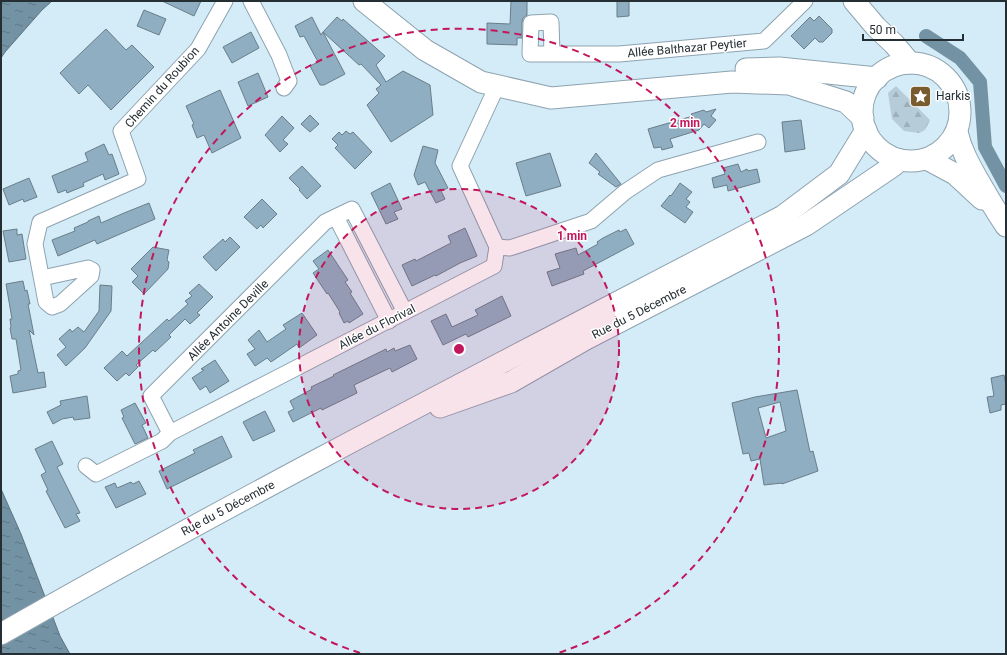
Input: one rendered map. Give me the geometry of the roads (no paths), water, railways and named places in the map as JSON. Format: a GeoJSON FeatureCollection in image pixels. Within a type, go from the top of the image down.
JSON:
{"type":"FeatureCollection","features":[{"type":"Feature","properties":{"kind":"main road"},"geometry":{"type":"LineString","coordinates":[[364,1],[425,50],[481,82],[551,98],[732,82],[789,84],[846,102],[864,124],[874,144],[886,154],[900,160],[914,162],[927,159],[939,153],[950,144],[957,132],[960,116],[959,99],[952,85],[940,73],[926,66],[910,63],[898,65],[886,70],[876,78],[868,90],[863,104],[864,124]]}},
{"type":"Feature","properties":{"kind":"main road"},"geometry":{"type":"LineString","coordinates":[[854,1],[910,63]]}},
{"type":"Feature","properties":{"kind":"main road"},"geometry":{"type":"LineString","coordinates":[[425,50],[485,73],[545,85],[734,69],[779,68],[876,78]]}},
{"type":"Feature","properties":{"kind":"main road","name":"Rue du 5 Décembre"},"geometry":{"type":"LineString","coordinates":[[1,634],[92,582],[363,435],[783,216],[839,174],[864,124]]}},
{"type":"Feature","properties":{"kind":"main road"},"geometry":{"type":"LineString","coordinates":[[957,132],[959,144],[1000,218]]}},
{"type":"Feature","properties":{"kind":"main road"},"geometry":{"type":"LineString","coordinates":[[927,159],[955,174],[1000,218]]}},
{"type":"Feature","properties":{"kind":"main road","name":"Rue du 5 Décembre"},"geometry":{"type":"LineString","coordinates":[[363,435],[511,382],[586,339],[806,225],[900,160]]}},
{"type":"Feature","properties":{"kind":"street","name":"Chemin du Roubion"},"geometry":{"type":"LineString","coordinates":[[42,278],[35,244],[40,222],[138,179],[121,132],[198,49],[225,1]]}},
{"type":"Feature","properties":{"kind":"street"},"geometry":{"type":"LineString","coordinates":[[251,1],[279,55],[289,81],[284,88]]}},
{"type":"Feature","properties":{"kind":"street","name":"Allée Balthazar Peytier"},"geometry":{"type":"LineString","coordinates":[[552,54],[619,54],[764,41],[806,1]]}},
{"type":"Feature","properties":{"kind":"street"},"geometry":{"type":"LineString","coordinates":[[497,86],[460,166],[497,247],[510,248],[591,221],[625,192],[658,170],[758,142]]}},
{"type":"Feature","properties":{"kind":"street","name":"Allée Antoine Deville"},"geometry":{"type":"LineString","coordinates":[[170,434],[151,396],[326,222],[352,210],[405,312]]}},
{"type":"Feature","properties":{"kind":"street"},"geometry":{"type":"LineString","coordinates":[[336,217],[389,321]]}},
{"type":"Feature","properties":{"kind":"street","name":"Allée du Florival"},"geometry":{"type":"LineString","coordinates":[[86,466],[96,474],[162,441],[170,434],[494,266],[497,247]]}},
{"type":"Feature","properties":{"kind":"water"},"geometry":{"type":"Polygon","coordinates":[[[1,1],[52,1],[42,10],[1,58],[1,1]]]}},
{"type":"Feature","properties":{"kind":"water"},"geometry":{"type":"Polygon","coordinates":[[[1,489],[21,534],[60,636],[70,654],[1,654],[1,489]]]}},
{"type":"Feature","properties":{"kind":"waterway"},"geometry":{"type":"LineString","coordinates":[[926,36],[960,58],[980,82],[985,147],[1006,186]]}},
{"type":"Feature","properties":{"kind":"place","name":"Harkis"},"geometry":{"type":"Point","coordinates":[921,96]}}]}
